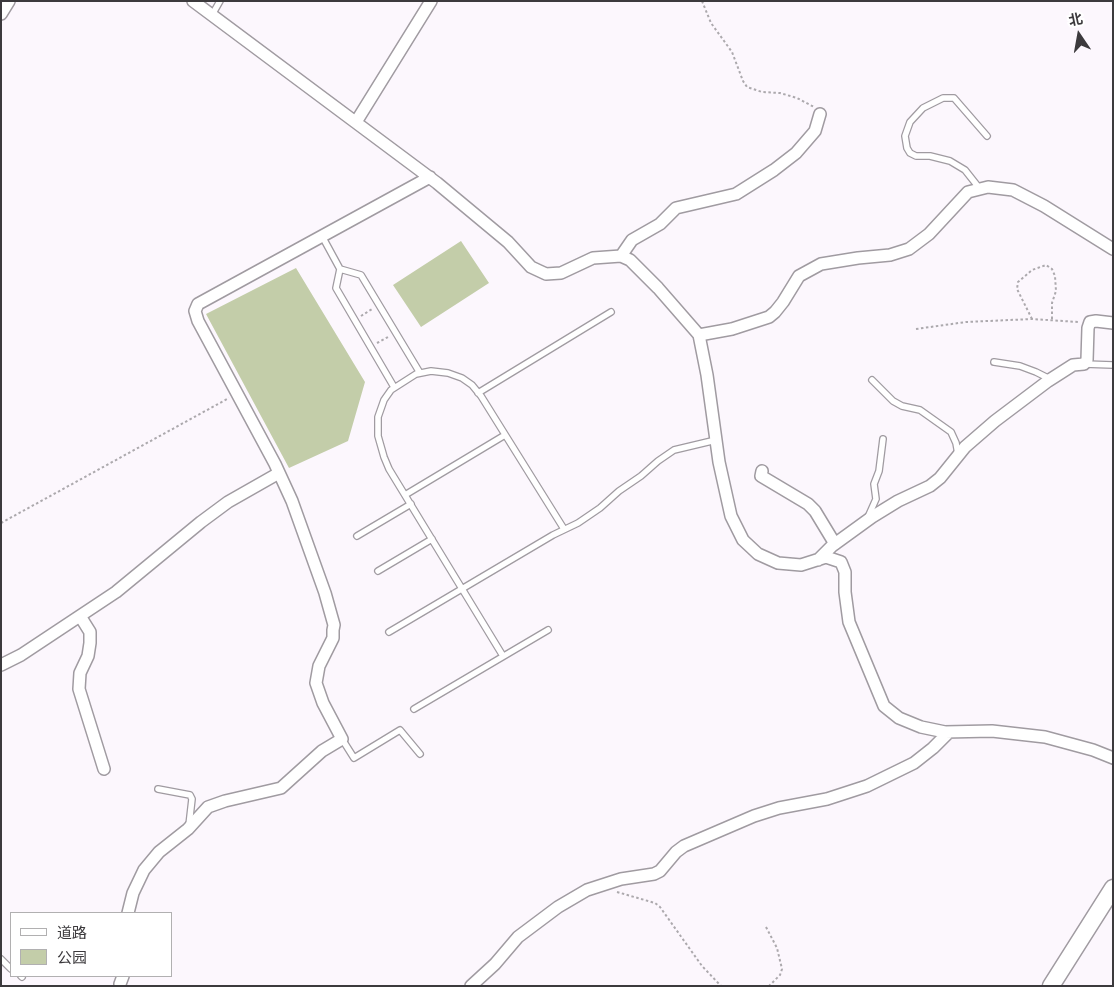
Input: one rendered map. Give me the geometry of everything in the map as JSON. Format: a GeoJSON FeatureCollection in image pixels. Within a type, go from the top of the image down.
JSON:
{"type":"FeatureCollection","features":[{"type":"Feature","properties":{"kind":"main road"},"geometry":{"type":"LineString","coordinates":[[1051,986],[1113,888]]}},
{"type":"Feature","properties":{"kind":"street"},"geometry":{"type":"LineString","coordinates":[[1,14],[9,1]]}},
{"type":"Feature","properties":{"kind":"street"},"geometry":{"type":"LineString","coordinates":[[193,1],[430,177],[508,242],[531,267],[546,274],[561,273],[593,258],[621,256],[630,260],[658,288],[699,335],[719,462],[731,516],[743,540],[758,554],[778,563],[801,565],[826,557],[841,562],[845,572],[845,592],[849,622],[884,706],[899,718],[920,727],[949,732],[992,732],[1045,737],[1093,750],[1113,758]]}},
{"type":"Feature","properties":{"kind":"street"},"geometry":{"type":"LineString","coordinates":[[356,122],[431,1]]}},
{"type":"Feature","properties":{"kind":"street"},"geometry":{"type":"LineString","coordinates":[[621,256],[632,240],[660,224],[676,208],[736,194],[774,170],[796,153],[815,131],[820,114]]}},
{"type":"Feature","properties":{"kind":"street"},"geometry":{"type":"LineString","coordinates":[[128,912],[133,893],[144,870],[159,852],[188,829],[208,807],[225,801],[281,788],[322,751],[342,739],[323,703],[316,683],[319,666],[333,638],[334,625],[325,593],[292,501],[198,321],[195,311],[198,304],[430,177]]}},
{"type":"Feature","properties":{"kind":"street"},"geometry":{"type":"LineString","coordinates":[[699,335],[732,329],[769,317],[783,302],[799,276],[821,264],[858,258],[890,256],[909,249],[929,234],[968,192],[988,187],[1013,190],[1044,206],[1113,248]]}},
{"type":"Feature","properties":{"kind":"street"},"geometry":{"type":"LineString","coordinates":[[818,560],[835,544],[864,523],[898,501],[930,486],[940,478],[966,447],[995,421],[1050,380],[1073,365],[1084,364],[1087,360],[1088,328],[1090,322],[1113,323]]}},
{"type":"Feature","properties":{"kind":"street"},"geometry":{"type":"LineString","coordinates":[[762,471],[762,476],[808,504],[815,511],[835,544]]}},
{"type":"Feature","properties":{"kind":"street"},"geometry":{"type":"LineString","coordinates":[[1,665],[21,655],[116,592],[228,502],[279,473]]}},
{"type":"Feature","properties":{"kind":"street"},"geometry":{"type":"LineString","coordinates":[[80,616],[90,632],[90,643],[88,656],[80,673],[79,689],[104,769]]}},
{"type":"Feature","properties":{"kind":"street"},"geometry":{"type":"LineString","coordinates":[[471,986],[518,937],[587,890],[621,879],[654,874],[684,846],[748,818],[779,808],[844,794],[867,786],[914,763],[938,744],[949,732]]}},
{"type":"Feature","properties":{"kind":"lane"},"geometry":{"type":"LineString","coordinates":[[212,15],[220,1]]}},
{"type":"Feature","properties":{"kind":"lane"},"geometry":{"type":"LineString","coordinates":[[980,189],[965,170],[950,161],[930,156],[916,156],[910,153],[905,136],[910,122],[923,108],[942,98],[954,98],[988,136]]}},
{"type":"Feature","properties":{"kind":"lane"},"geometry":{"type":"LineString","coordinates":[[322,236],[340,269],[336,288],[394,387]]}},
{"type":"Feature","properties":{"kind":"lane"},"geometry":{"type":"LineString","coordinates":[[340,269],[361,275],[420,373]]}},
{"type":"Feature","properties":{"kind":"lane"},"geometry":{"type":"LineString","coordinates":[[478,392],[611,312]]}},
{"type":"Feature","properties":{"kind":"lane"},"geometry":{"type":"LineString","coordinates":[[994,362],[1020,366],[1050,380]]}},
{"type":"Feature","properties":{"kind":"lane"},"geometry":{"type":"LineString","coordinates":[[1084,364],[1113,365]]}},
{"type":"Feature","properties":{"kind":"lane"},"geometry":{"type":"LineString","coordinates":[[503,656],[389,469],[378,436],[378,417],[384,400],[394,387],[420,373],[431,371],[448,373],[462,378],[478,392],[564,529]]}},
{"type":"Feature","properties":{"kind":"lane"},"geometry":{"type":"LineString","coordinates":[[872,380],[893,401],[902,406],[920,410],[951,432],[956,443],[958,456]]}},
{"type":"Feature","properties":{"kind":"lane"},"geometry":{"type":"LineString","coordinates":[[405,495],[505,435]]}},
{"type":"Feature","properties":{"kind":"lane"},"geometry":{"type":"LineString","coordinates":[[864,523],[876,499],[874,484],[879,472],[883,439]]}},
{"type":"Feature","properties":{"kind":"lane"},"geometry":{"type":"LineString","coordinates":[[388,632],[564,529],[578,523],[674,450],[716,440]]}},
{"type":"Feature","properties":{"kind":"lane"},"geometry":{"type":"LineString","coordinates":[[357,536],[411,504]]}},
{"type":"Feature","properties":{"kind":"lane"},"geometry":{"type":"LineString","coordinates":[[378,571],[432,539]]}},
{"type":"Feature","properties":{"kind":"lane"},"geometry":{"type":"LineString","coordinates":[[414,709],[548,630]]}},
{"type":"Feature","properties":{"kind":"lane"},"geometry":{"type":"LineString","coordinates":[[342,739],[354,758],[400,730],[420,754]]}},
{"type":"Feature","properties":{"kind":"lane"},"geometry":{"type":"LineString","coordinates":[[158,789],[190,795],[192,799],[188,829]]}},
{"type":"Feature","properties":{"kind":"lane"},"geometry":{"type":"LineString","coordinates":[[1,959],[10,968]]}},
{"type":"Feature","properties":{"kind":"path"},"geometry":{"type":"LineString","coordinates":[[702,1],[711,23],[732,52],[743,81],[748,86],[762,92],[780,93],[797,98],[811,105],[820,114]]}},
{"type":"Feature","properties":{"kind":"path"},"geometry":{"type":"LineString","coordinates":[[1032,319],[1017,289],[1018,282],[1032,270],[1046,265],[1052,269],[1056,291],[1052,303],[1052,320]]}},
{"type":"Feature","properties":{"kind":"path"},"geometry":{"type":"LineString","coordinates":[[354,319],[379,305]]}},
{"type":"Feature","properties":{"kind":"path"},"geometry":{"type":"LineString","coordinates":[[916,329],[966,322],[1032,319],[1090,322]]}},
{"type":"Feature","properties":{"kind":"path"},"geometry":{"type":"LineString","coordinates":[[371,347],[395,333]]}},
{"type":"Feature","properties":{"kind":"path"},"geometry":{"type":"LineString","coordinates":[[1,523],[237,394]]}},
{"type":"Feature","properties":{"kind":"path"},"geometry":{"type":"LineString","coordinates":[[598,886],[608,891],[655,903],[660,907],[705,971],[721,986]]}},
{"type":"Feature","properties":{"kind":"path"},"geometry":{"type":"LineString","coordinates":[[766,927],[777,948],[782,970],[780,975],[769,986]]}},
{"type":"Feature","properties":{"kind":"green space"},"geometry":{"type":"Polygon","coordinates":[[[461,241],[489,283],[421,327],[393,285],[461,241]]]}},
{"type":"Feature","properties":{"kind":"green space"},"geometry":{"type":"Polygon","coordinates":[[[296,268],[365,382],[348,441],[289,468],[206,314],[296,268]]]}}]}
